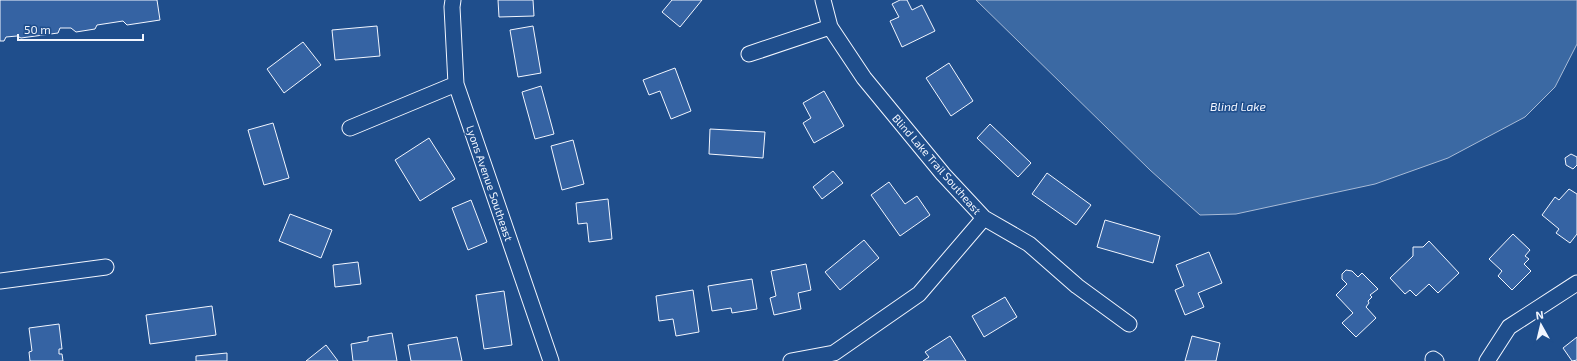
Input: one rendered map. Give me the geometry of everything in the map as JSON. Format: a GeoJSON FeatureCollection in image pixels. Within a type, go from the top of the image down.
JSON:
{"type":"FeatureCollection","features":[{"type":"Feature","properties":{"kind":"street","name":"Lyons Avenue Southeast"},"geometry":{"type":"LineString","coordinates":[[453,0],[452,7],[456,84],[551,361]]}},
{"type":"Feature","properties":{"kind":"street","name":"Blind Lake Trail Southeast"},"geometry":{"type":"LineString","coordinates":[[823,0],[830,27],[869,84],[943,174],[984,218],[1029,244],[1077,286],[1129,324]]}},
{"type":"Feature","properties":{"kind":"street"},"geometry":{"type":"LineString","coordinates":[[749,54],[830,27]]}},
{"type":"Feature","properties":{"kind":"street"},"geometry":{"type":"LineString","coordinates":[[350,128],[456,84]]}},
{"type":"Feature","properties":{"kind":"street"},"geometry":{"type":"LineString","coordinates":[[791,361],[834,353],[919,294],[984,218]]}},
{"type":"Feature","properties":{"kind":"street"},"geometry":{"type":"LineString","coordinates":[[0,281],[106,267]]}},
{"type":"Feature","properties":{"kind":"street"},"geometry":{"type":"LineString","coordinates":[[1487,361],[1509,327],[1577,283]]}},
{"type":"Feature","properties":{"kind":"water","name":"Blind Lake"},"geometry":{"type":"Polygon","coordinates":[[[976,0],[1577,0],[1577,44],[1555,87],[1525,117],[1448,158],[1375,184],[1236,214],[1200,215],[1150,170],[976,0]]]}},
{"type":"Feature","properties":{"kind":"building"},"geometry":{"type":"Polygon","coordinates":[[[0,0],[157,0],[160,20],[127,25],[123,21],[97,25],[95,29],[76,32],[71,28],[60,28],[58,33],[21,38],[17,36],[6,37],[4,41],[0,41],[0,0]]]}},
{"type":"Feature","properties":{"kind":"building"},"geometry":{"type":"Polygon","coordinates":[[[498,0],[533,0],[534,16],[499,17],[498,0]]]}},
{"type":"Feature","properties":{"kind":"building"},"geometry":{"type":"Polygon","coordinates":[[[672,0],[702,0],[680,27],[662,12],[672,0]]]}},
{"type":"Feature","properties":{"kind":"building"},"geometry":{"type":"Polygon","coordinates":[[[900,0],[907,0],[912,10],[922,5],[935,31],[902,47],[890,21],[899,17],[892,4],[900,0]]]}},
{"type":"Feature","properties":{"kind":"building"},"geometry":{"type":"Polygon","coordinates":[[[377,26],[380,56],[335,60],[332,30],[377,26]]]}},
{"type":"Feature","properties":{"kind":"building"},"geometry":{"type":"Polygon","coordinates":[[[533,26],[541,73],[518,77],[510,30],[533,26]]]}},
{"type":"Feature","properties":{"kind":"building"},"geometry":{"type":"Polygon","coordinates":[[[303,42],[321,65],[284,93],[267,69],[303,42]]]}},
{"type":"Feature","properties":{"kind":"building"},"geometry":{"type":"Polygon","coordinates":[[[949,63],[973,101],[951,116],[926,78],[949,63]]]}},
{"type":"Feature","properties":{"kind":"building"},"geometry":{"type":"Polygon","coordinates":[[[675,68],[691,111],[671,119],[660,91],[649,95],[643,80],[675,68]]]}},
{"type":"Feature","properties":{"kind":"building"},"geometry":{"type":"Polygon","coordinates":[[[541,86],[554,134],[535,139],[522,92],[541,86]]]}},
{"type":"Feature","properties":{"kind":"building"},"geometry":{"type":"Polygon","coordinates":[[[824,91],[844,126],[814,143],[803,123],[811,118],[803,103],[824,91]]]}},
{"type":"Feature","properties":{"kind":"building"},"geometry":{"type":"Polygon","coordinates":[[[273,123],[289,178],[264,185],[248,130],[273,123]]]}},
{"type":"Feature","properties":{"kind":"building"},"geometry":{"type":"Polygon","coordinates":[[[990,124],[1031,163],[1018,177],[977,138],[990,124]]]}},
{"type":"Feature","properties":{"kind":"building"},"geometry":{"type":"Polygon","coordinates":[[[710,129],[765,132],[763,158],[709,154],[710,129]]]}},
{"type":"Feature","properties":{"kind":"building"},"geometry":{"type":"Polygon","coordinates":[[[429,138],[455,179],[420,201],[395,160],[429,138]]]}},
{"type":"Feature","properties":{"kind":"building"},"geometry":{"type":"Polygon","coordinates":[[[573,140],[584,184],[562,190],[551,146],[573,140]]]}},
{"type":"Feature","properties":{"kind":"building"},"geometry":{"type":"Polygon","coordinates":[[[1571,154],[1577,157],[1577,165],[1573,169],[1566,165],[1565,158],[1571,154]]]}},
{"type":"Feature","properties":{"kind":"building"},"geometry":{"type":"Polygon","coordinates":[[[833,171],[843,183],[822,199],[813,187],[833,171]]]}},
{"type":"Feature","properties":{"kind":"building"},"geometry":{"type":"Polygon","coordinates":[[[1047,173],[1091,205],[1076,225],[1032,194],[1047,173]]]}},
{"type":"Feature","properties":{"kind":"building"},"geometry":{"type":"Polygon","coordinates":[[[889,182],[905,204],[917,196],[930,215],[900,236],[871,195],[889,182]]]}},
{"type":"Feature","properties":{"kind":"building"},"geometry":{"type":"Polygon","coordinates":[[[1569,189],[1577,194],[1577,234],[1570,243],[1556,233],[1559,229],[1542,215],[1555,197],[1559,200],[1569,189]]]}},
{"type":"Feature","properties":{"kind":"building"},"geometry":{"type":"Polygon","coordinates":[[[608,199],[612,239],[589,242],[587,223],[578,224],[576,203],[608,199]]]}},
{"type":"Feature","properties":{"kind":"building"},"geometry":{"type":"Polygon","coordinates":[[[471,200],[487,242],[468,250],[452,208],[471,200]]]}},
{"type":"Feature","properties":{"kind":"building"},"geometry":{"type":"Polygon","coordinates":[[[290,214],[332,230],[321,258],[279,241],[290,214]]]}},
{"type":"Feature","properties":{"kind":"building"},"geometry":{"type":"Polygon","coordinates":[[[1105,220],[1160,236],[1153,263],[1097,247],[1105,220]]]}},
{"type":"Feature","properties":{"kind":"building"},"geometry":{"type":"Polygon","coordinates":[[[1513,234],[1530,250],[1525,256],[1529,259],[1524,264],[1531,271],[1512,290],[1498,276],[1502,271],[1489,259],[1513,234]]]}},
{"type":"Feature","properties":{"kind":"building"},"geometry":{"type":"Polygon","coordinates":[[[864,240],[879,258],[840,290],[825,272],[864,240]]]}},
{"type":"Feature","properties":{"kind":"building"},"geometry":{"type":"Polygon","coordinates":[[[1429,241],[1459,273],[1438,293],[1429,284],[1416,296],[1410,290],[1405,294],[1390,278],[1413,256],[1413,247],[1423,247],[1429,241]]]}},
{"type":"Feature","properties":{"kind":"building"},"geometry":{"type":"Polygon","coordinates":[[[1209,252],[1222,283],[1198,293],[1204,307],[1185,315],[1175,290],[1184,286],[1176,265],[1209,252]]]}},
{"type":"Feature","properties":{"kind":"building"},"geometry":{"type":"Polygon","coordinates":[[[358,262],[361,284],[335,287],[333,265],[358,262]]]}},
{"type":"Feature","properties":{"kind":"building"},"geometry":{"type":"Polygon","coordinates":[[[806,264],[811,290],[798,293],[801,309],[774,315],[770,298],[776,296],[771,271],[806,264]]]}},
{"type":"Feature","properties":{"kind":"building"},"geometry":{"type":"Polygon","coordinates":[[[1346,270],[1352,271],[1358,277],[1362,273],[1378,289],[1370,295],[1372,297],[1368,301],[1369,303],[1366,307],[1376,318],[1356,337],[1342,323],[1353,313],[1336,295],[1347,284],[1342,279],[1342,274],[1346,270]]]}},
{"type":"Feature","properties":{"kind":"building"},"geometry":{"type":"Polygon","coordinates":[[[752,279],[757,309],[732,313],[731,308],[712,311],[708,286],[752,279]]]}},
{"type":"Feature","properties":{"kind":"building"},"geometry":{"type":"Polygon","coordinates":[[[693,290],[699,332],[676,336],[673,319],[659,321],[656,296],[693,290]]]}},
{"type":"Feature","properties":{"kind":"building"},"geometry":{"type":"Polygon","coordinates":[[[504,291],[512,345],[484,349],[476,295],[504,291]]]}},
{"type":"Feature","properties":{"kind":"building"},"geometry":{"type":"Polygon","coordinates":[[[1005,297],[1017,317],[984,337],[972,316],[1005,297]]]}},
{"type":"Feature","properties":{"kind":"building"},"geometry":{"type":"Polygon","coordinates":[[[212,306],[216,335],[150,344],[146,315],[212,306]]]}},
{"type":"Feature","properties":{"kind":"building"},"geometry":{"type":"Polygon","coordinates":[[[59,324],[62,349],[59,349],[59,354],[62,354],[63,361],[30,361],[29,352],[32,351],[29,328],[59,324]]]}},
{"type":"Feature","properties":{"kind":"building"},"geometry":{"type":"Polygon","coordinates":[[[392,333],[397,361],[353,361],[351,344],[368,341],[368,337],[392,333]]]}},
{"type":"Feature","properties":{"kind":"building"},"geometry":{"type":"Polygon","coordinates":[[[950,336],[966,361],[923,361],[929,357],[925,352],[950,336]]]}},
{"type":"Feature","properties":{"kind":"building"},"geometry":{"type":"Polygon","coordinates":[[[1192,336],[1220,343],[1216,361],[1185,361],[1192,336]]]}},
{"type":"Feature","properties":{"kind":"building"},"geometry":{"type":"Polygon","coordinates":[[[457,337],[462,361],[411,361],[408,345],[457,337]]]}},
{"type":"Feature","properties":{"kind":"building"},"geometry":{"type":"Polygon","coordinates":[[[1577,337],[1577,360],[1572,361],[1563,348],[1577,337]]]}},
{"type":"Feature","properties":{"kind":"building"},"geometry":{"type":"Polygon","coordinates":[[[326,345],[338,361],[306,361],[326,345]]]}},
{"type":"Feature","properties":{"kind":"building"},"geometry":{"type":"Polygon","coordinates":[[[227,353],[227,361],[196,361],[196,356],[227,353]]]}}]}
